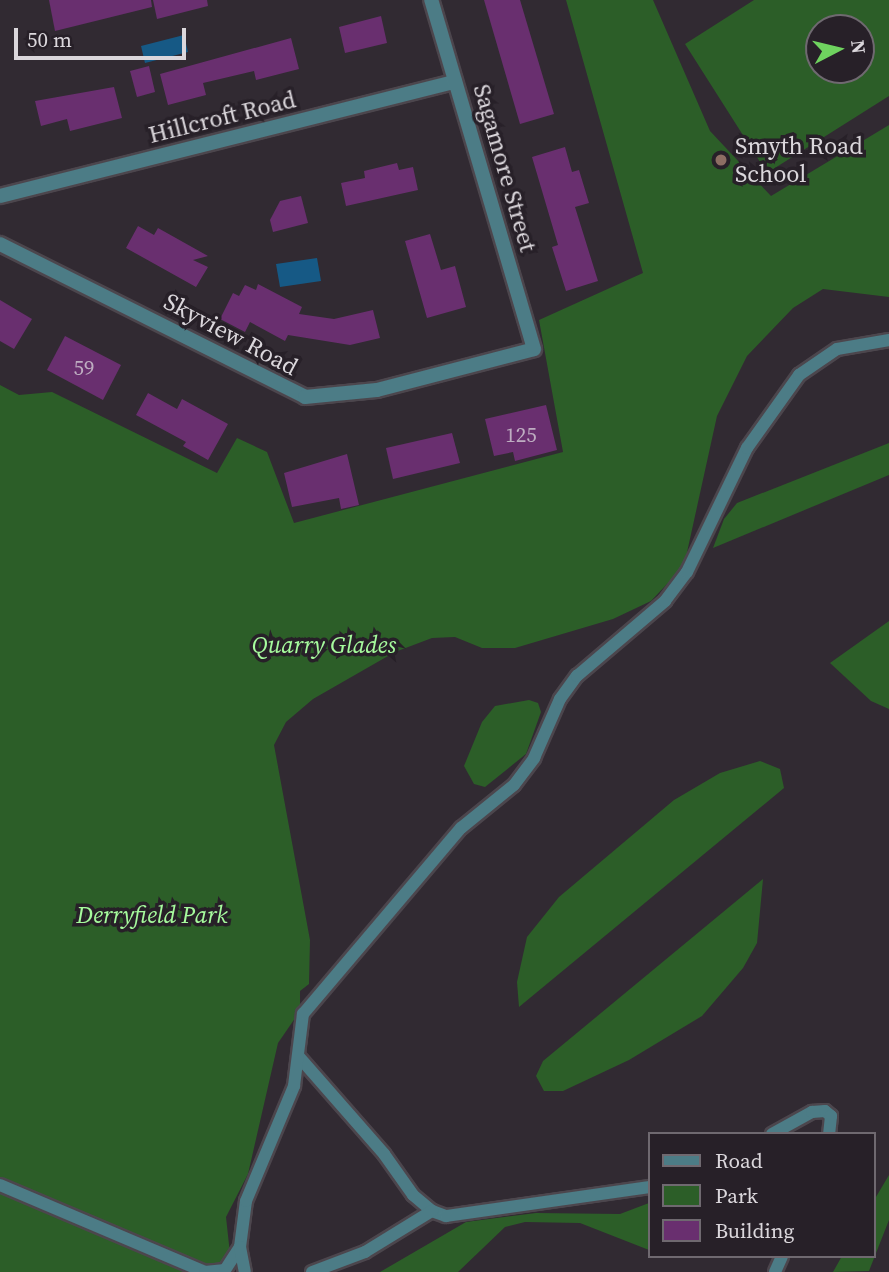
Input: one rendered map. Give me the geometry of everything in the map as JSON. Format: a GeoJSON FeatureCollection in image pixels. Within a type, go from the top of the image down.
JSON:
{"type":"FeatureCollection","features":[{"type":"Feature","properties":{"kind":"street","name":"Sagamore Street"},"geometry":{"type":"LineString","coordinates":[[431,0],[534,349]]}},
{"type":"Feature","properties":{"kind":"street","name":"Hillcroft Road"},"geometry":{"type":"LineString","coordinates":[[0,196],[456,82]]}},
{"type":"Feature","properties":{"kind":"street","name":"Skyview Road"},"geometry":{"type":"LineString","coordinates":[[0,244],[304,397],[377,390],[534,349]]}},
{"type":"Feature","properties":{"kind":"lane"},"geometry":{"type":"LineString","coordinates":[[245,1272],[240,1247],[246,1201],[294,1086],[300,1058],[303,1014],[461,828],[514,785],[534,758],[560,699],[577,676],[665,601],[687,572],[747,448],[799,375],[837,349],[889,340]]}},
{"type":"Feature","properties":{"kind":"lane"},"geometry":{"type":"LineString","coordinates":[[300,1058],[384,1154],[413,1195],[432,1211],[446,1216],[648,1187]]}},
{"type":"Feature","properties":{"kind":"lane"},"geometry":{"type":"LineString","coordinates":[[776,1132],[812,1112],[825,1111],[831,1116],[829,1132]]}},
{"type":"Feature","properties":{"kind":"lane"},"geometry":{"type":"LineString","coordinates":[[0,1185],[205,1272],[225,1270],[240,1247]]}},
{"type":"Feature","properties":{"kind":"lane"},"geometry":{"type":"LineString","coordinates":[[313,1272],[365,1252],[432,1211]]}},
{"type":"Feature","properties":{"kind":"green space"},"geometry":{"type":"Polygon","coordinates":[[[566,0],[653,0],[710,131],[771,196],[889,125],[889,297],[823,289],[793,308],[747,356],[717,416],[684,566],[651,601],[613,619],[515,648],[482,648],[455,637],[432,638],[395,652],[313,699],[286,722],[274,745],[310,940],[309,984],[300,991],[300,1011],[278,1043],[248,1174],[226,1217],[232,1272],[0,1272],[0,385],[19,395],[52,392],[217,473],[237,438],[267,452],[294,523],[563,452],[539,320],[643,273],[566,0]]]}},
{"type":"Feature","properties":{"kind":"green space"},"geometry":{"type":"Polygon","coordinates":[[[754,0],[889,0],[889,96],[767,173],[685,44],[754,0]]]}},
{"type":"Feature","properties":{"kind":"green space"},"geometry":{"type":"Polygon","coordinates":[[[889,443],[889,475],[713,548],[724,519],[737,503],[889,443]]]}},
{"type":"Feature","properties":{"kind":"green space"},"geometry":{"type":"Polygon","coordinates":[[[889,621],[889,709],[871,701],[830,663],[889,621]]]}},
{"type":"Feature","properties":{"kind":"green space"},"geometry":{"type":"Polygon","coordinates":[[[529,700],[538,703],[541,712],[526,754],[485,787],[474,784],[464,766],[482,722],[495,706],[529,700]]]}},
{"type":"Feature","properties":{"kind":"green space"},"geometry":{"type":"Polygon","coordinates":[[[760,761],[780,769],[784,788],[519,1007],[517,982],[527,937],[559,897],[674,800],[720,773],[760,761]]]}},
{"type":"Feature","properties":{"kind":"green space"},"geometry":{"type":"Polygon","coordinates":[[[763,879],[757,943],[743,968],[702,1016],[629,1060],[563,1091],[544,1091],[536,1076],[543,1061],[763,879]]]}},
{"type":"Feature","properties":{"kind":"green space"},"geometry":{"type":"Polygon","coordinates":[[[889,1175],[889,1220],[875,1256],[875,1199],[889,1175]]]}},
{"type":"Feature","properties":{"kind":"green space"},"geometry":{"type":"Polygon","coordinates":[[[648,1203],[648,1250],[580,1223],[525,1222],[505,1227],[458,1272],[380,1272],[466,1222],[536,1213],[620,1214],[648,1203]]]}},
{"type":"Feature","properties":{"kind":"green space"},"geometry":{"type":"Polygon","coordinates":[[[841,1258],[874,1258],[869,1271],[833,1272],[841,1258]]]}},
{"type":"Feature","properties":{"kind":"water"},"geometry":{"type":"Polygon","coordinates":[[[184,35],[188,52],[145,63],[141,46],[184,35]]]}},
{"type":"Feature","properties":{"kind":"water"},"geometry":{"type":"Polygon","coordinates":[[[317,258],[321,281],[280,287],[276,264],[317,258]]]}},
{"type":"Feature","properties":{"kind":"building"},"geometry":{"type":"Polygon","coordinates":[[[49,0],[151,0],[152,7],[55,31],[49,0]]]}},
{"type":"Feature","properties":{"kind":"building"},"geometry":{"type":"Polygon","coordinates":[[[153,0],[207,0],[208,6],[157,19],[153,0]]]}},
{"type":"Feature","properties":{"kind":"building"},"geometry":{"type":"Polygon","coordinates":[[[484,0],[520,0],[554,114],[520,124],[484,0]]]}},
{"type":"Feature","properties":{"kind":"building"},"geometry":{"type":"Polygon","coordinates":[[[381,16],[387,43],[345,53],[339,27],[381,16]]]}},
{"type":"Feature","properties":{"kind":"building"},"geometry":{"type":"Polygon","coordinates":[[[291,38],[299,69],[256,80],[254,71],[203,83],[206,95],[168,105],[160,74],[291,38]]]}},
{"type":"Feature","properties":{"kind":"building"},"geometry":{"type":"Polygon","coordinates":[[[149,66],[155,92],[137,97],[130,71],[149,66]]]}},
{"type":"Feature","properties":{"kind":"building"},"geometry":{"type":"Polygon","coordinates":[[[114,87],[122,118],[70,131],[67,119],[41,126],[35,101],[114,87]]]}},
{"type":"Feature","properties":{"kind":"building"},"geometry":{"type":"Polygon","coordinates":[[[565,147],[572,172],[579,170],[589,203],[575,207],[598,281],[566,291],[552,247],[558,245],[532,157],[565,147]]]}},
{"type":"Feature","properties":{"kind":"building"},"geometry":{"type":"Polygon","coordinates":[[[397,163],[399,170],[413,167],[418,190],[346,206],[341,183],[365,178],[364,171],[397,163]]]}},
{"type":"Feature","properties":{"kind":"building"},"geometry":{"type":"Polygon","coordinates":[[[301,196],[308,223],[273,232],[270,220],[280,201],[301,196]]]}},
{"type":"Feature","properties":{"kind":"building"},"geometry":{"type":"Polygon","coordinates":[[[138,226],[154,235],[158,228],[208,256],[193,260],[208,267],[196,287],[126,248],[138,226]]]}},
{"type":"Feature","properties":{"kind":"building"},"geometry":{"type":"Polygon","coordinates":[[[430,234],[441,270],[455,266],[466,307],[427,318],[405,241],[430,234]]]}},
{"type":"Feature","properties":{"kind":"building"},"geometry":{"type":"Polygon","coordinates":[[[258,284],[302,307],[299,314],[334,319],[373,310],[380,338],[350,345],[288,335],[285,341],[250,322],[245,332],[220,319],[233,293],[239,296],[245,285],[256,290],[258,284]]]}},
{"type":"Feature","properties":{"kind":"building"},"geometry":{"type":"Polygon","coordinates":[[[0,300],[32,319],[14,349],[0,341],[0,300]]]}},
{"type":"Feature","properties":{"kind":"building"},"geometry":{"type":"Polygon","coordinates":[[[65,336],[121,365],[103,400],[47,370],[65,336]]]}},
{"type":"Feature","properties":{"kind":"building"},"geometry":{"type":"Polygon","coordinates":[[[148,393],[177,409],[182,399],[228,424],[208,460],[183,446],[186,442],[136,415],[148,393]]]}},
{"type":"Feature","properties":{"kind":"building"},"geometry":{"type":"Polygon","coordinates":[[[546,405],[557,450],[515,461],[513,452],[494,456],[485,419],[546,405]]]}},
{"type":"Feature","properties":{"kind":"building"},"geometry":{"type":"Polygon","coordinates":[[[452,433],[460,463],[393,479],[386,448],[452,433]]]}},
{"type":"Feature","properties":{"kind":"building"},"geometry":{"type":"Polygon","coordinates":[[[347,454],[359,505],[341,509],[339,498],[292,507],[284,473],[347,454]]]}},
{"type":"Feature","properties":{"kind":"place","name":"Smyth Road School"},"geometry":{"type":"Point","coordinates":[721,160]}},
{"type":"Feature","properties":{"kind":"park label","name":"Quarry Glades"},"geometry":{"type":"Point","coordinates":[324,645]}},
{"type":"Feature","properties":{"kind":"park label","name":"Derryfield Park"},"geometry":{"type":"Point","coordinates":[152,915]}}]}
